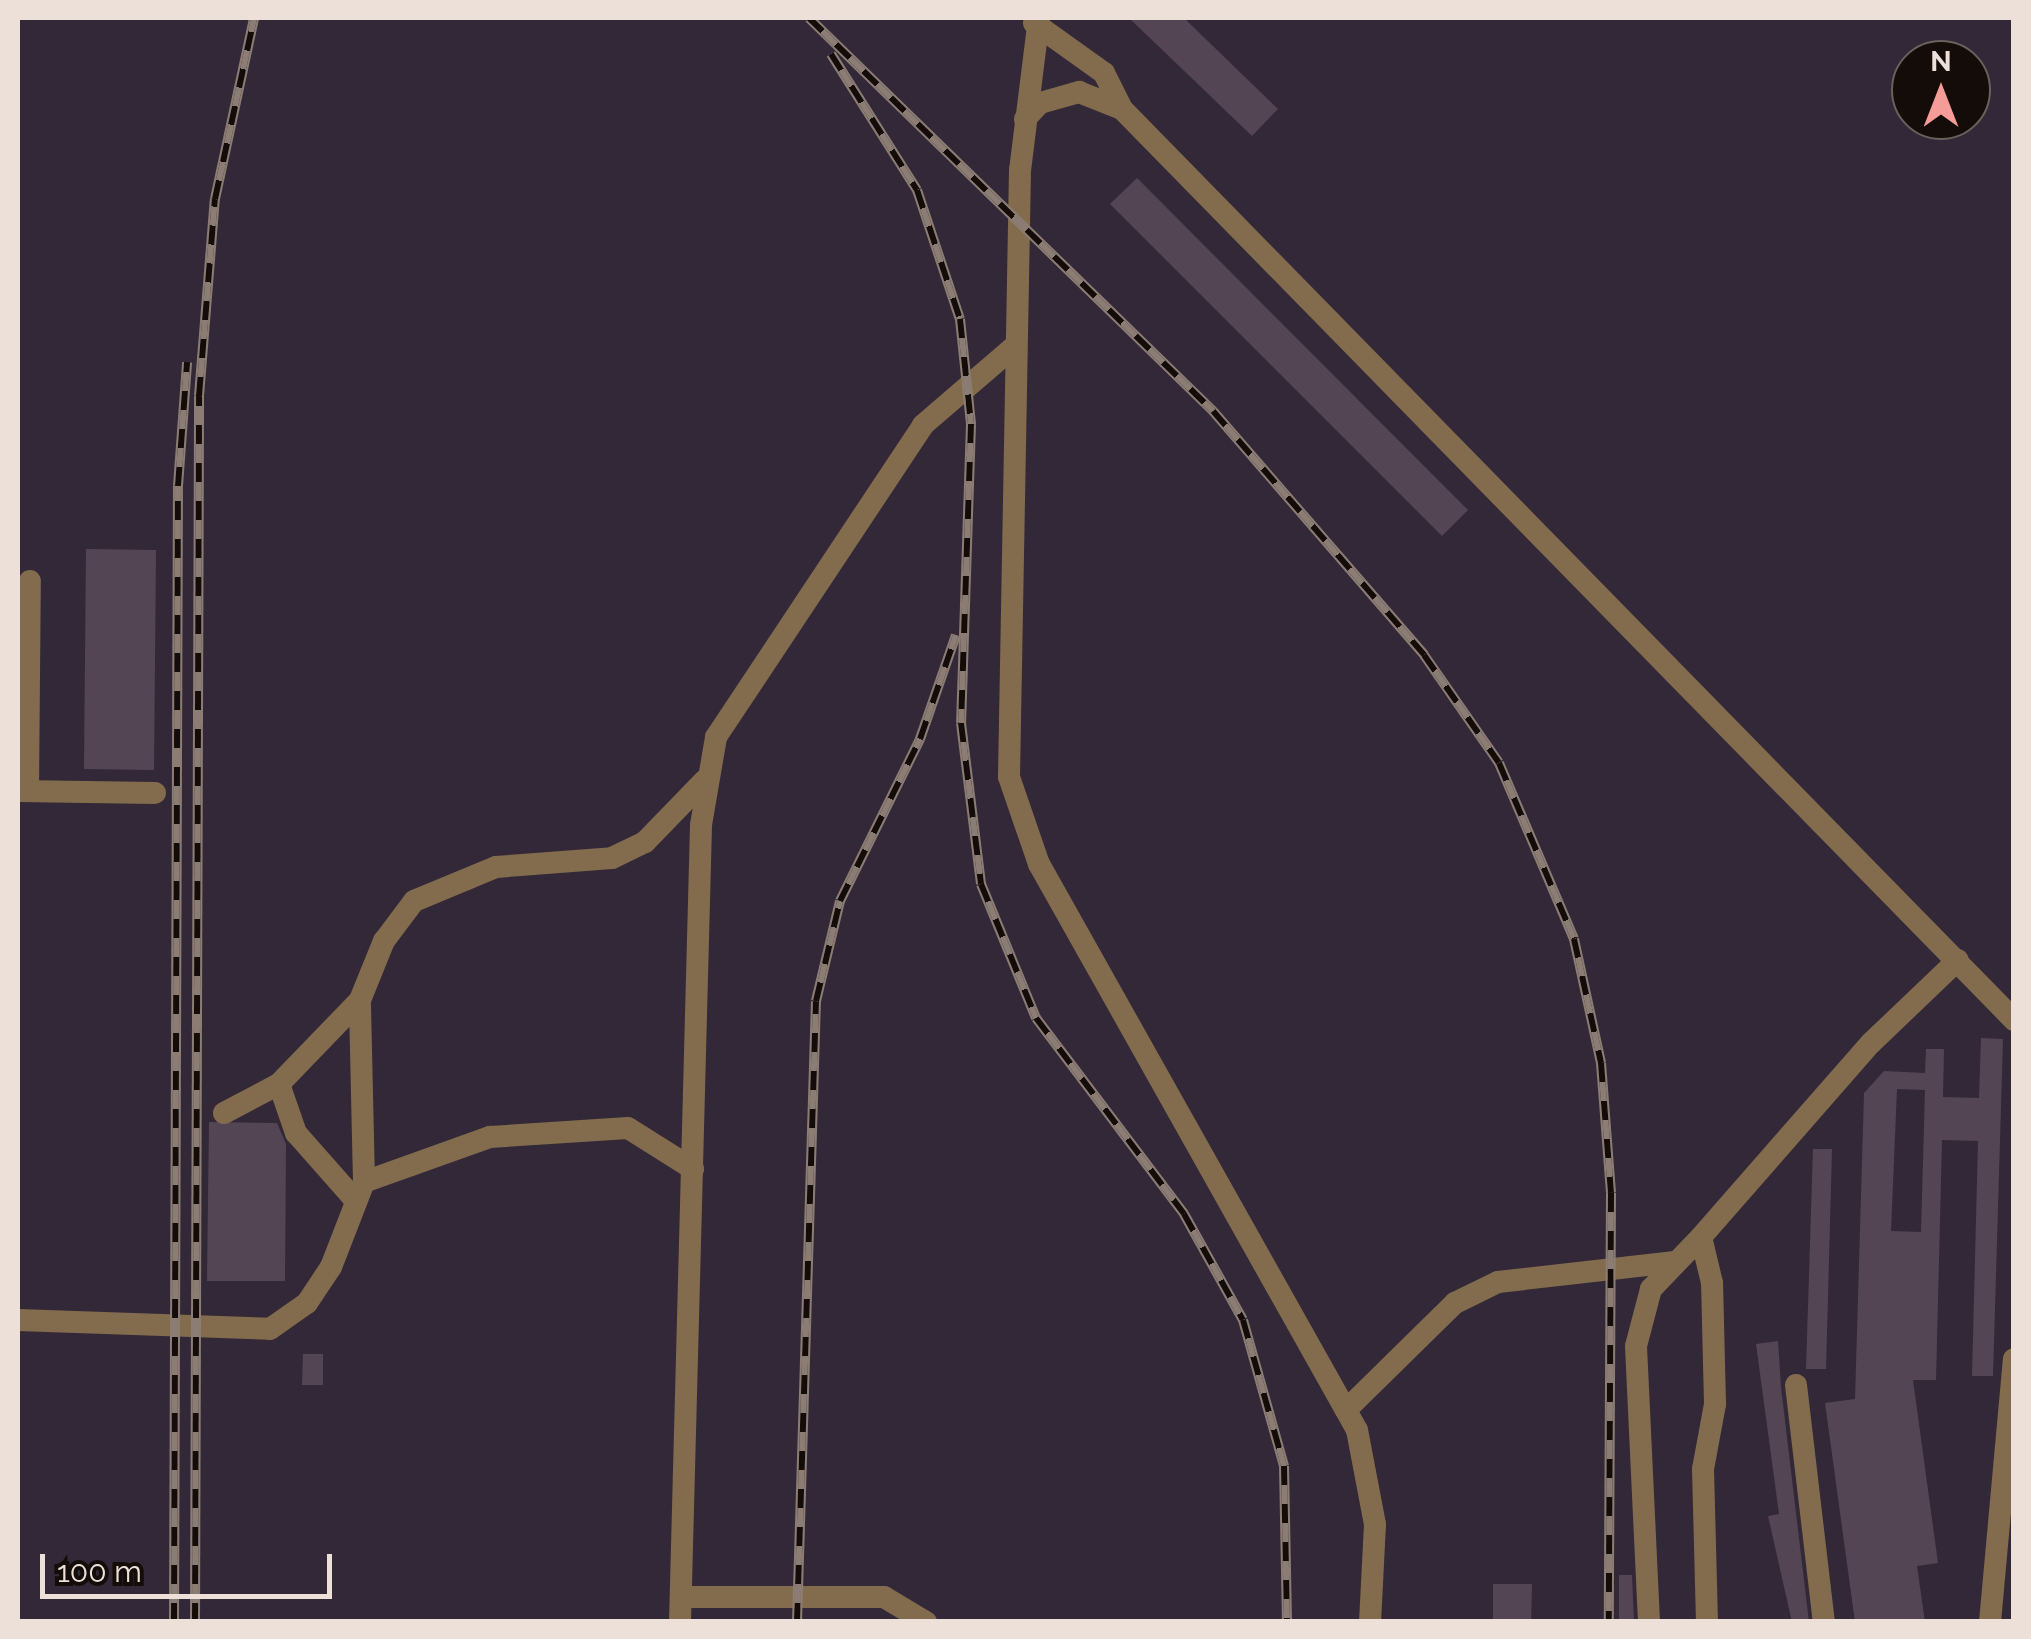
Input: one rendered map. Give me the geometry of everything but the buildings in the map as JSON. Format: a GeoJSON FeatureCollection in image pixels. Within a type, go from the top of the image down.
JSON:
{"type":"FeatureCollection","features":[{"type":"Feature","properties":{"kind":"street"},"geometry":{"type":"LineString","coordinates":[[1037,22],[1104,73],[1122,108],[1730,740],[1958,960],[2014,1020]]}},
{"type":"Feature","properties":{"kind":"street"},"geometry":{"type":"LineString","coordinates":[[1037,22],[1025,119],[1015,346],[1008,750],[1019,816],[1346,1410],[1372,1483],[1370,1622]]}},
{"type":"Feature","properties":{"kind":"street"},"geometry":{"type":"LineString","coordinates":[[1025,119],[1040,103],[1079,92],[1122,108]]}},
{"type":"Feature","properties":{"kind":"street"},"geometry":{"type":"LineString","coordinates":[[680,1622],[707,778],[716,737],[742,689],[923,424],[1015,346]]}},
{"type":"Feature","properties":{"kind":"street"},"geometry":{"type":"LineString","coordinates":[[30,581],[23,791],[155,793]]}},
{"type":"Feature","properties":{"kind":"street"},"geometry":{"type":"LineString","coordinates":[[224,1113],[279,1084],[360,1000],[384,941],[414,901],[496,867],[612,858],[645,842],[707,778]]}},
{"type":"Feature","properties":{"kind":"street"},"geometry":{"type":"LineString","coordinates":[[1649,1622],[1636,1346],[1650,1289],[1701,1237],[1871,1043],[1958,960]]}},
{"type":"Feature","properties":{"kind":"street"},"geometry":{"type":"LineString","coordinates":[[18,1320],[270,1329],[299,1311],[331,1267],[360,1191],[360,1000]]}},
{"type":"Feature","properties":{"kind":"street"},"geometry":{"type":"LineString","coordinates":[[279,1084],[296,1134],[360,1191]]}},
{"type":"Feature","properties":{"kind":"street"},"geometry":{"type":"LineString","coordinates":[[360,1191],[490,1137],[601,1127],[654,1137],[694,1169]]}},
{"type":"Feature","properties":{"kind":"street"},"geometry":{"type":"LineString","coordinates":[[1701,1237],[1712,1284],[1715,1404],[1704,1469],[1707,1622]]}},
{"type":"Feature","properties":{"kind":"street"},"geometry":{"type":"LineString","coordinates":[[1346,1410],[1455,1302],[1498,1282],[1673,1262]]}},
{"type":"Feature","properties":{"kind":"street"},"geometry":{"type":"LineString","coordinates":[[1990,1622],[2014,1358]]}},
{"type":"Feature","properties":{"kind":"street"},"geometry":{"type":"LineString","coordinates":[[1796,1385],[1824,1622]]}},
{"type":"Feature","properties":{"kind":"street"},"geometry":{"type":"LineString","coordinates":[[681,1596],[884,1597],[926,1622]]}},
{"type":"Feature","properties":{"kind":"shaded area"},"geometry":{"type":"Polygon","coordinates":[[[18,18],[2013,18],[2013,1621],[18,1621],[18,18]]]}},
{"type":"Feature","properties":{"kind":"railway"},"geometry":{"type":"LineString","coordinates":[[195,1622],[199,396],[215,199],[254,18]]}},
{"type":"Feature","properties":{"kind":"railway"},"geometry":{"type":"LineString","coordinates":[[809,18],[1213,411],[1424,655],[1499,763],[1574,939],[1601,1063],[1611,1193],[1609,1622]]}},
{"type":"Feature","properties":{"kind":"railway"},"geometry":{"type":"LineString","coordinates":[[831,54],[917,190],[960,319],[971,424],[961,723],[981,884],[1036,1018],[1184,1214],[1243,1320],[1284,1466],[1287,1622]]}},
{"type":"Feature","properties":{"kind":"railway"},"geometry":{"type":"LineString","coordinates":[[174,1622],[178,486],[187,362]]}},
{"type":"Feature","properties":{"kind":"railway"},"geometry":{"type":"LineString","coordinates":[[797,1622],[816,1001],[840,901],[920,739],[956,635]]}}]}
